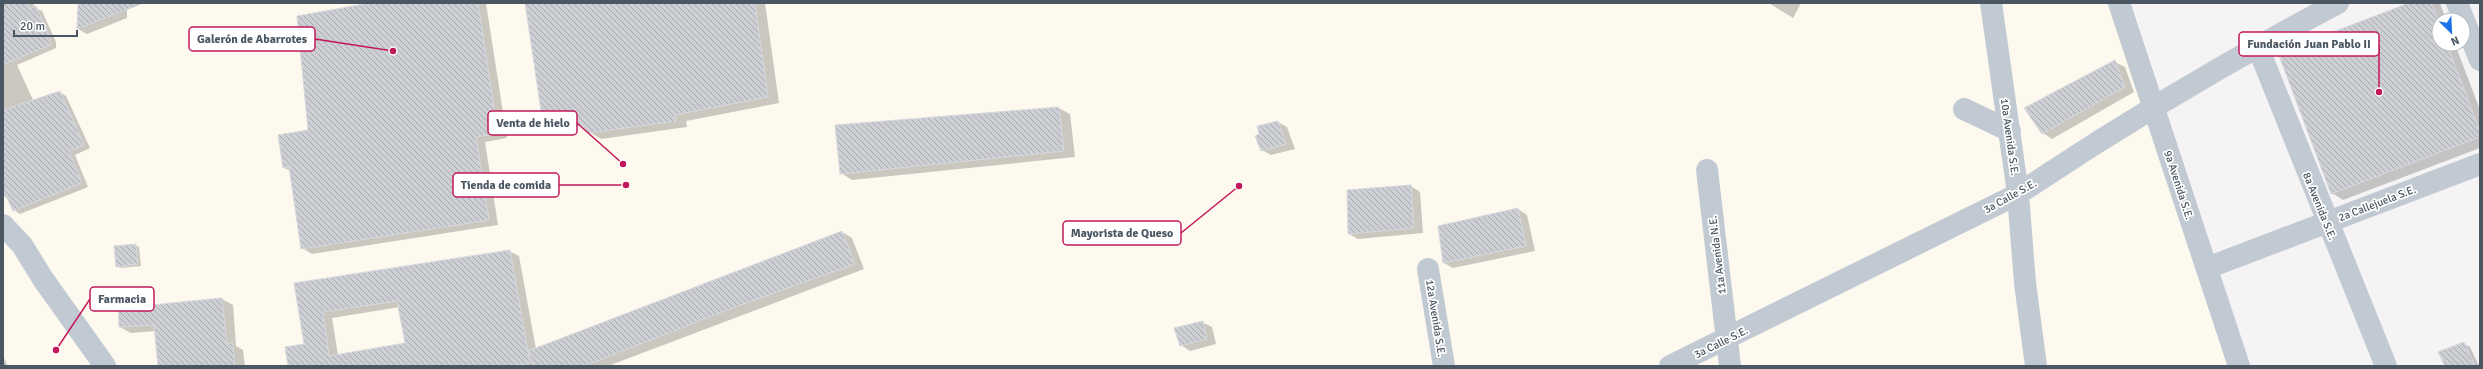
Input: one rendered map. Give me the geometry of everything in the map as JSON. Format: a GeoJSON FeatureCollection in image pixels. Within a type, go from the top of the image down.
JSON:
{"type":"FeatureCollection","features":[{"type":"Feature","properties":{"kind":"street","name":"10a Avenida S.E."},"geometry":{"type":"LineString","coordinates":[[1991,3],[2018,194],[2025,283],[2036,366]]}},
{"type":"Feature","properties":{"kind":"street","name":"9a Avenida S.E."},"geometry":{"type":"LineString","coordinates":[[2119,3],[2239,366]]}},
{"type":"Feature","properties":{"kind":"street","name":"3a Calle S.E."},"geometry":{"type":"LineString","coordinates":[[1670,366],[2018,194],[2154,108],[2257,46],[2338,3]]}},
{"type":"Feature","properties":{"kind":"street"},"geometry":{"type":"LineString","coordinates":[[2457,3],[2480,60]]}},
{"type":"Feature","properties":{"kind":"street","name":"8a Avenida S.E."},"geometry":{"type":"LineString","coordinates":[[2257,46],[2326,222],[2386,366]]}},
{"type":"Feature","properties":{"kind":"street"},"geometry":{"type":"LineString","coordinates":[[1964,109],[2010,131]]}},
{"type":"Feature","properties":{"kind":"street","name":"2a Callejuela S.E."},"geometry":{"type":"LineString","coordinates":[[2207,268],[2480,164]]}},
{"type":"Feature","properties":{"kind":"street","name":"11a Avenida N.E."},"geometry":{"type":"LineString","coordinates":[[1707,170],[1730,366]]}},
{"type":"Feature","properties":{"kind":"street"},"geometry":{"type":"LineString","coordinates":[[3,225],[22,245],[43,279],[105,366]]}},
{"type":"Feature","properties":{"kind":"street","name":"12a Avenida S.E."},"geometry":{"type":"LineString","coordinates":[[1428,269],[1444,366]]}},
{"type":"Feature","properties":{"kind":"shaded area"},"geometry":{"type":"Polygon","coordinates":[[[3,3],[2119,3],[2239,366],[3,366],[3,3]]]}},
{"type":"Feature","properties":{"kind":"building"},"geometry":{"type":"Polygon","coordinates":[[[3,3],[28,3],[30,9],[36,6],[50,38],[50,45],[3,65],[3,3]]]}},
{"type":"Feature","properties":{"kind":"building"},"geometry":{"type":"Polygon","coordinates":[[[78,3],[141,3],[141,4],[77,29],[78,3]]]}},
{"type":"Feature","properties":{"kind":"building"},"geometry":{"type":"Polygon","coordinates":[[[370,3],[478,3],[498,133],[476,137],[489,220],[301,249],[289,167],[283,168],[278,135],[308,130],[297,16],[370,3]]]}},
{"type":"Feature","properties":{"kind":"building"},"geometry":{"type":"Polygon","coordinates":[[[525,3],[755,3],[768,97],[675,115],[676,121],[588,133],[576,118],[543,124],[525,3]]]}},
{"type":"Feature","properties":{"kind":"building"},"geometry":{"type":"Polygon","coordinates":[[[2409,3],[2431,3],[2435,12],[2431,12],[2431,52],[2450,52],[2480,132],[2480,137],[2331,194],[2278,53],[2409,3]]]}},
{"type":"Feature","properties":{"kind":"building"},"geometry":{"type":"Polygon","coordinates":[[[2115,60],[2125,87],[2042,134],[2024,108],[2115,60]]]}},
{"type":"Feature","properties":{"kind":"building"},"geometry":{"type":"Polygon","coordinates":[[[60,91],[84,145],[69,151],[82,183],[13,211],[3,189],[3,110],[60,91]]]}},
{"type":"Feature","properties":{"kind":"building"},"geometry":{"type":"Polygon","coordinates":[[[1059,107],[1064,151],[840,174],[835,125],[1059,107]]]}},
{"type":"Feature","properties":{"kind":"building"},"geometry":{"type":"Polygon","coordinates":[[[1278,121],[1286,144],[1261,151],[1255,136],[1259,134],[1257,126],[1278,121]]]}},
{"type":"Feature","properties":{"kind":"building"},"geometry":{"type":"Polygon","coordinates":[[[1411,185],[1414,228],[1348,234],[1347,190],[1411,185]]]}},
{"type":"Feature","properties":{"kind":"building"},"geometry":{"type":"Polygon","coordinates":[[[1518,208],[1526,246],[1443,263],[1438,226],[1518,208]]]}},
{"type":"Feature","properties":{"kind":"building"},"geometry":{"type":"Polygon","coordinates":[[[842,231],[855,264],[738,306],[584,366],[534,366],[528,351],[842,231]]]}},
{"type":"Feature","properties":{"kind":"building"},"geometry":{"type":"Polygon","coordinates":[[[136,244],[138,264],[116,267],[114,246],[136,244]]]}},
{"type":"Feature","properties":{"kind":"building"},"geometry":{"type":"Polygon","coordinates":[[[510,250],[530,363],[515,366],[288,366],[285,347],[304,344],[294,283],[510,250]],[[397,301],[323,312],[329,356],[405,343],[397,301]]]}},
{"type":"Feature","properties":{"kind":"building"},"geometry":{"type":"Polygon","coordinates":[[[222,298],[227,344],[233,343],[235,366],[158,366],[154,325],[119,327],[118,304],[151,301],[151,305],[222,298]]]}},
{"type":"Feature","properties":{"kind":"building"},"geometry":{"type":"Polygon","coordinates":[[[1203,321],[1207,339],[1180,346],[1174,328],[1203,321]]]}},
{"type":"Feature","properties":{"kind":"building"},"geometry":{"type":"Polygon","coordinates":[[[2464,342],[2475,366],[2445,366],[2438,352],[2464,342]]]}},
{"type":"Feature","properties":{"kind":"place","name":"Galerón de Abarrotes"},"geometry":{"type":"Point","coordinates":[393,51]}},
{"type":"Feature","properties":{"kind":"place","name":"Fundación Juan Pablo II"},"geometry":{"type":"Point","coordinates":[2379,92]}},
{"type":"Feature","properties":{"kind":"place","name":"Venta de hielo"},"geometry":{"type":"Point","coordinates":[623,164]}},
{"type":"Feature","properties":{"kind":"place","name":"Tienda de comida"},"geometry":{"type":"Point","coordinates":[626,185]}},
{"type":"Feature","properties":{"kind":"place","name":"Mayorista de Queso"},"geometry":{"type":"Point","coordinates":[1239,186]}},
{"type":"Feature","properties":{"kind":"place","name":"Farmacia"},"geometry":{"type":"Point","coordinates":[56,350]}}]}
